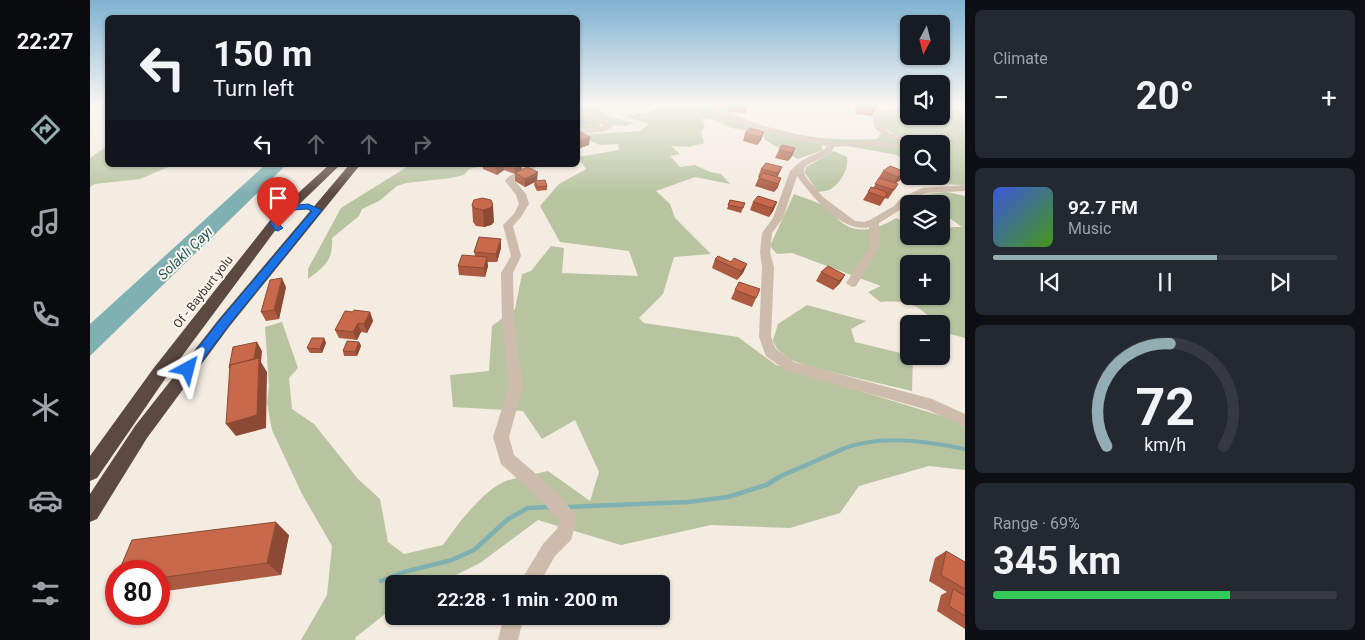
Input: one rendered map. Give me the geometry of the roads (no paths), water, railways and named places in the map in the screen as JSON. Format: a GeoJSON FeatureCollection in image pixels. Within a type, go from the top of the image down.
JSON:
{"type":"FeatureCollection","features":[{"type":"Feature","properties":{"kind":"highway","name":"Of - Bayburt yolu"},"geometry":{"type":"LineString","coordinates":[[90,472],[159,374],[274,223],[333,167]]}},
{"type":"Feature","properties":{"kind":"highway"},"geometry":{"type":"LineString","coordinates":[[90,512],[141,432],[224,323],[353,167]]}},
{"type":"Feature","properties":{"kind":"highway"},"geometry":{"type":"LineString","coordinates":[[290,208],[308,207],[318,210]]}},
{"type":"Feature","properties":{"kind":"highway"},"geometry":{"type":"LineString","coordinates":[[274,223],[278,228],[288,230],[303,228]]}},
{"type":"Feature","properties":{"kind":"street"},"geometry":{"type":"LineString","coordinates":[[789,134],[831,145],[863,143],[900,146]]}},
{"type":"Feature","properties":{"kind":"street"},"geometry":{"type":"LineString","coordinates":[[889,134],[900,140]]}},
{"type":"Feature","properties":{"kind":"street"},"geometry":{"type":"LineString","coordinates":[[831,145],[828,152],[804,163],[793,173],[787,196],[778,218],[767,233],[765,252],[768,267],[765,337],[771,352],[790,366],[932,405],[965,421]]}},
{"type":"Feature","properties":{"kind":"street"},"geometry":{"type":"LineString","coordinates":[[804,163],[800,168],[801,176],[820,199],[852,224],[865,225],[874,222],[897,208],[904,200],[925,190],[965,188]]}},
{"type":"Feature","properties":{"kind":"street"},"geometry":{"type":"LineString","coordinates":[[533,167],[510,181],[521,194],[524,204],[518,215],[508,225],[516,256],[508,273],[508,320],[516,386],[501,437],[508,459],[550,497],[568,519],[565,534],[549,550],[534,575]]}},
{"type":"Feature","properties":{"kind":"street"},"geometry":{"type":"LineString","coordinates":[[852,283],[876,247],[874,222]]}},
{"type":"Feature","properties":{"kind":"street"},"geometry":{"type":"LineString","coordinates":[[508,640],[512,625]]}},
{"type":"Feature","properties":{"kind":"water","name":"Solaklı Çayı"},"geometry":{"type":"Polygon","coordinates":[[[263,167],[284,167],[90,356],[90,324],[263,167]]]}},
{"type":"Feature","properties":{"kind":"waterway"},"geometry":{"type":"LineString","coordinates":[[843,449],[870,442],[902,440],[965,449]]}},
{"type":"Feature","properties":{"kind":"waterway"},"geometry":{"type":"LineString","coordinates":[[566,507],[688,502],[728,497],[766,485],[781,476],[843,449]]}},
{"type":"Feature","properties":{"kind":"waterway"},"geometry":{"type":"LineString","coordinates":[[381,581],[404,572],[452,560],[474,550],[508,519],[528,508],[552,507]]}}]}
